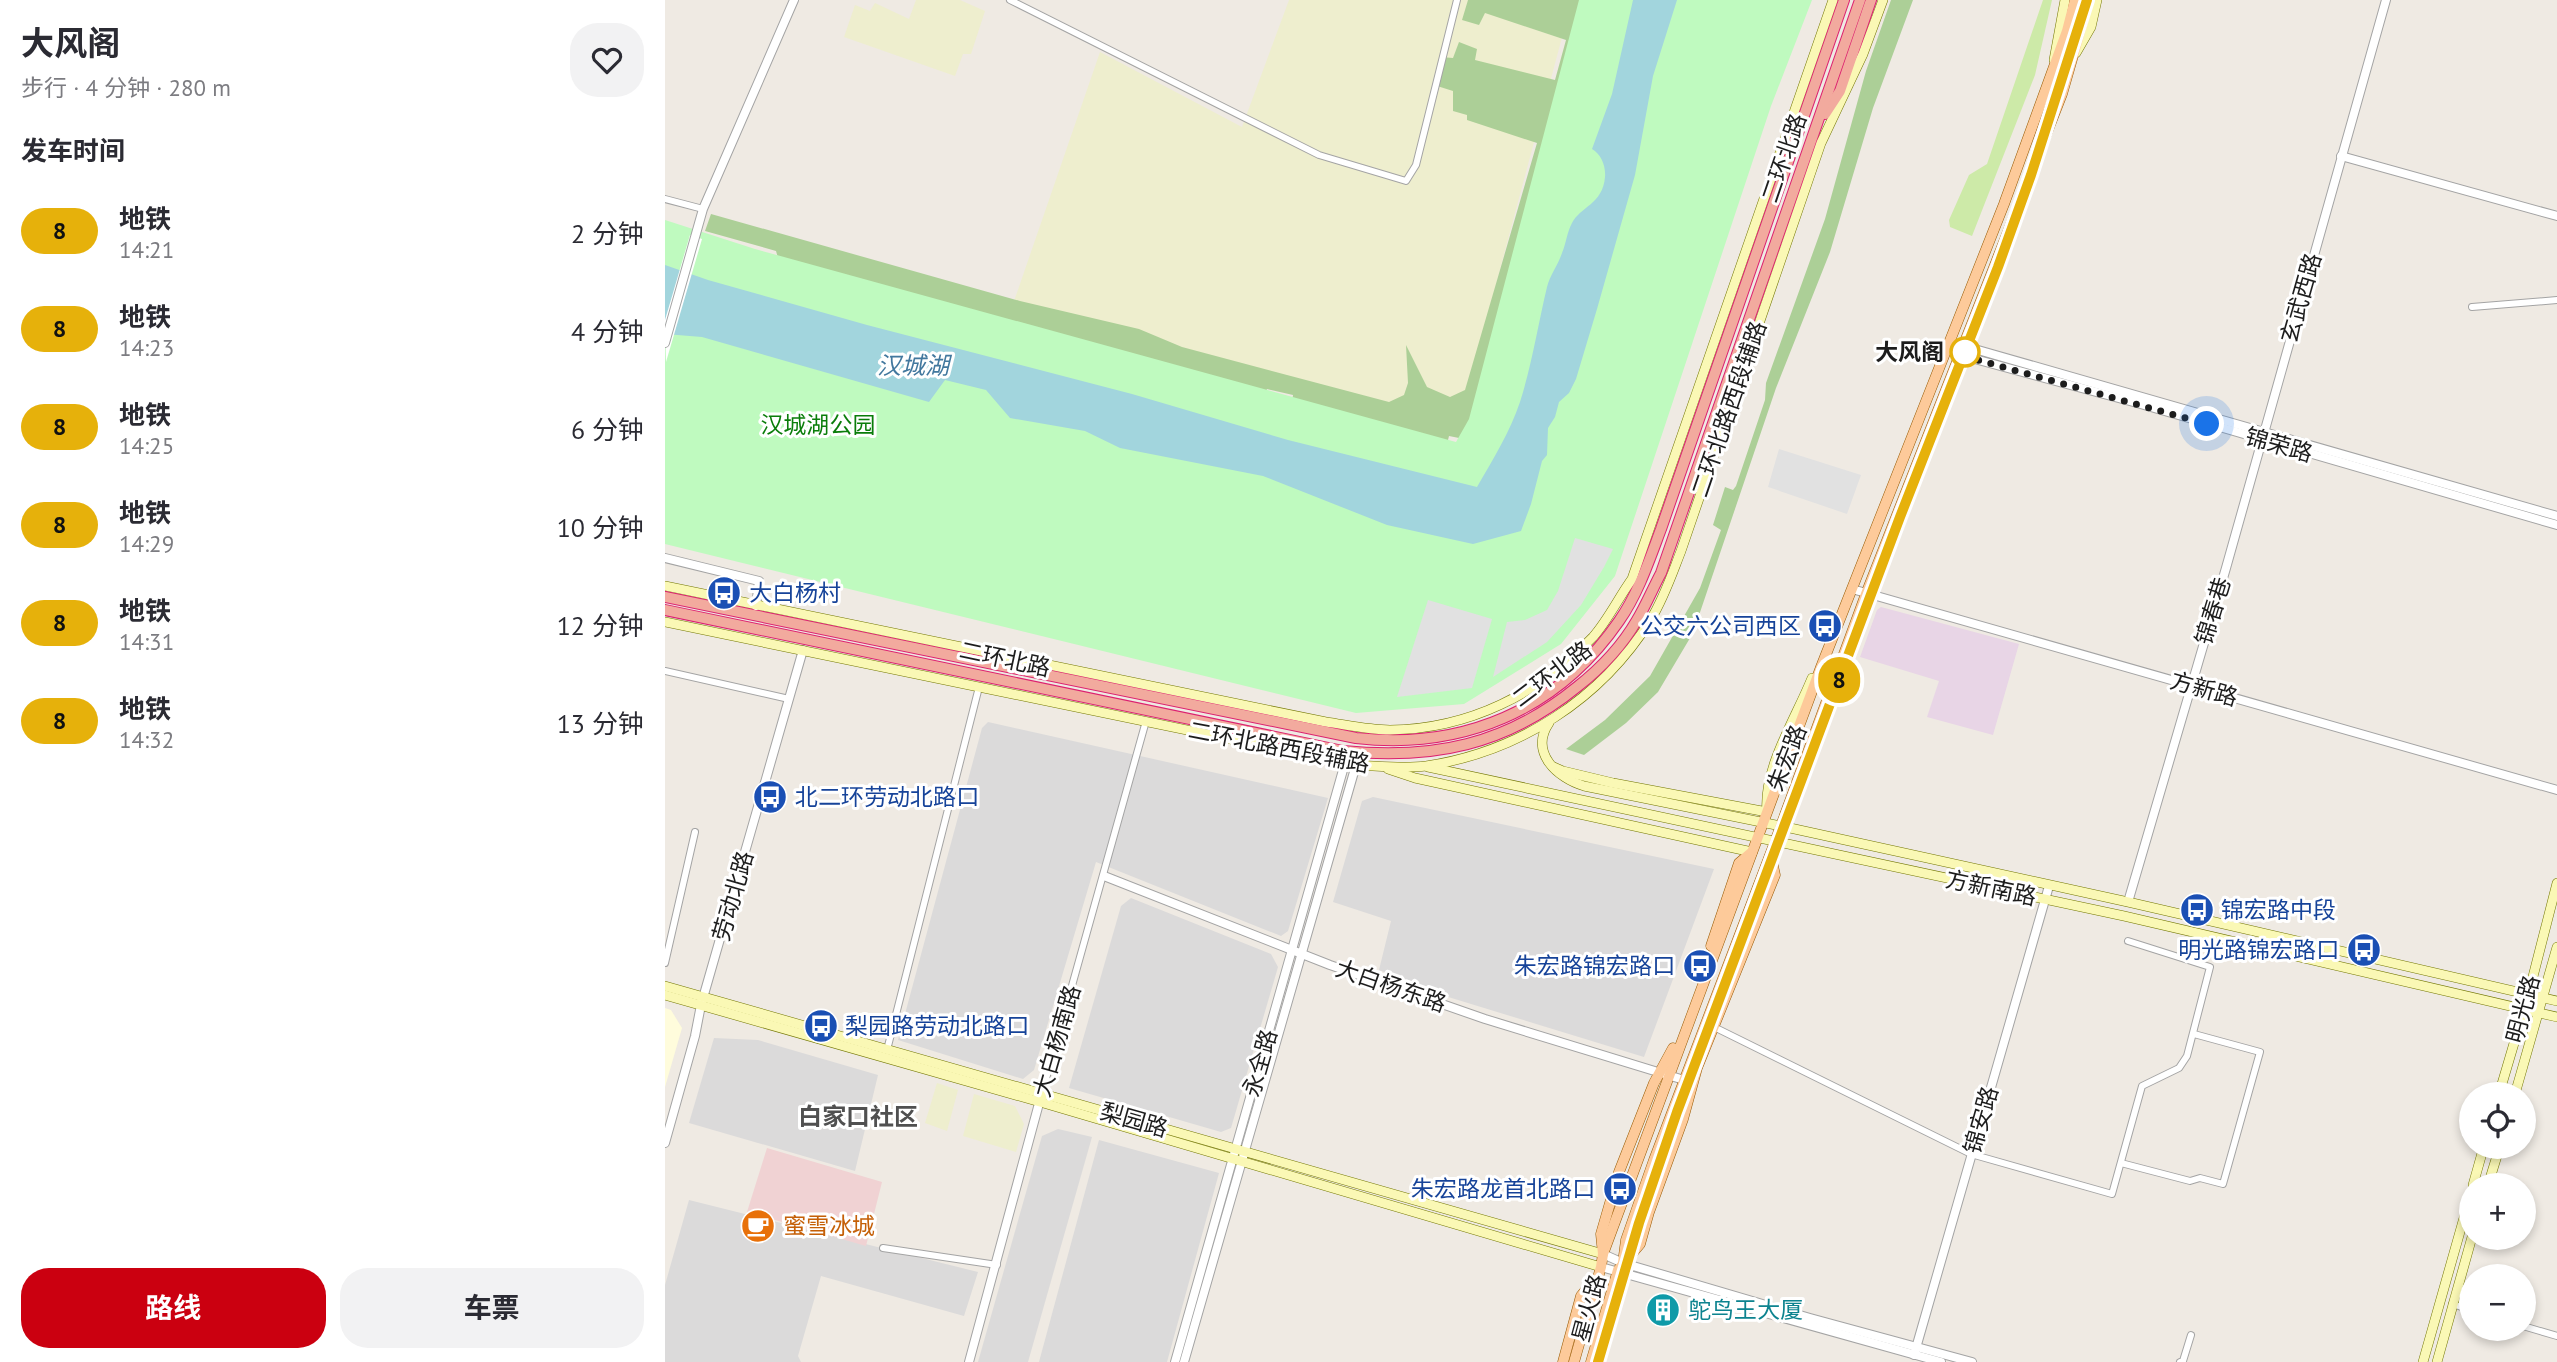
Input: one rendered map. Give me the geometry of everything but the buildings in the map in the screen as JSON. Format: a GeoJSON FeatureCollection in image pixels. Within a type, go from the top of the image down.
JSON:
{"type":"FeatureCollection","features":[{"type":"Feature","properties":{"kind":"highway","name":"二环北路"},"geometry":{"type":"LineString","coordinates":[[665,597],[1356,738],[1384,741],[1438,738],[1507,717],[1529,706],[1575,671],[1619,621],[1639,585],[1661,530],[1844,0]]}},
{"type":"Feature","properties":{"kind":"highway","name":"二环北路"},"geometry":{"type":"LineString","coordinates":[[665,610],[1343,751],[1382,755],[1440,751],[1478,743],[1502,734],[1543,713],[1585,681],[1607,660],[1637,621],[1661,573],[1824,122],[1860,0]]}},
{"type":"Feature","properties":{"kind":"highway"},"geometry":{"type":"LineString","coordinates":[[1824,122],[1840,91],[1871,0]]}},
{"type":"Feature","properties":{"kind":"main road","name":"二环北路西段辅路"},"geometry":{"type":"LineString","coordinates":[[665,586],[1326,722],[1375,729],[1424,728],[1456,723],[1522,696],[1565,664],[1595,635],[1632,579],[1833,0]]}},
{"type":"Feature","properties":{"kind":"main road","name":"二环北路西段辅路"},"geometry":{"type":"LineString","coordinates":[[665,622],[1356,765],[1423,766],[1475,756],[1517,740],[1552,720],[1594,688],[1640,635],[1662,599],[1681,551],[1824,122],[1857,65],[1882,0]]}},
{"type":"Feature","properties":{"kind":"main road","name":"朱宏路"},"geometry":{"type":"LineString","coordinates":[[2052,69],[2065,0]]}},
{"type":"Feature","properties":{"kind":"main road","name":"朱宏路"},"geometry":{"type":"LineString","coordinates":[[1603,1254],[1665,1074],[2004,204],[2067,32],[2075,0]]}},
{"type":"Feature","properties":{"kind":"main road","name":"朱宏路"},"geometry":{"type":"LineString","coordinates":[[1620,1267],[1626,1240],[1684,1080],[1771,854],[1866,594],[2062,94],[2089,0]]}},
{"type":"Feature","properties":{"kind":"main road"},"geometry":{"type":"LineString","coordinates":[[2074,57],[2091,27],[2098,0]]}},
{"type":"Feature","properties":{"kind":"main road"},"geometry":{"type":"LineString","coordinates":[[1840,91],[1857,65]]}},
{"type":"Feature","properties":{"kind":"main road"},"geometry":{"type":"LineString","coordinates":[[1552,720],[1543,733],[1545,756],[1554,767],[1575,774],[1767,812]]}},
{"type":"Feature","properties":{"kind":"main road","name":"方新南路"},"geometry":{"type":"LineString","coordinates":[[1545,756],[1557,774],[1584,786],[2128,902],[2557,1001]]}},
{"type":"Feature","properties":{"kind":"main road"},"geometry":{"type":"LineString","coordinates":[[1376,766],[1415,778],[1752,852]]}},
{"type":"Feature","properties":{"kind":"main road","name":"方新南路"},"geometry":{"type":"LineString","coordinates":[[1423,766],[2046,899],[2557,1017]]}},
{"type":"Feature","properties":{"kind":"main road"},"geometry":{"type":"LineString","coordinates":[[1620,1267],[1640,1244],[1697,1069],[1775,875],[1771,854]]}},
{"type":"Feature","properties":{"kind":"main road","name":"明光路"},"geometry":{"type":"LineString","coordinates":[[2502,1082],[2557,883]]}},
{"type":"Feature","properties":{"kind":"main road","name":"明光路"},"geometry":{"type":"LineString","coordinates":[[2518,1082],[2557,947]]}},
{"type":"Feature","properties":{"kind":"main road","name":"梨园路"},"geometry":{"type":"LineString","coordinates":[[665,986],[702,1001],[1239,1155],[1603,1254]]}},
{"type":"Feature","properties":{"kind":"main road","name":"梨园路"},"geometry":{"type":"LineString","coordinates":[[665,995],[702,1001],[887,1050],[1041,1098]]}},
{"type":"Feature","properties":{"kind":"main road"},"geometry":{"type":"LineString","coordinates":[[1691,1090],[1693,1057]]}},
{"type":"Feature","properties":{"kind":"main road","name":"梨园路"},"geometry":{"type":"LineString","coordinates":[[1239,1155],[1600,1270]]}},
{"type":"Feature","properties":{"kind":"main road"},"geometry":{"type":"LineString","coordinates":[[2423,1362],[2459,1235]]}},
{"type":"Feature","properties":{"kind":"main road"},"geometry":{"type":"LineString","coordinates":[[2437,1362],[2468,1250]]}},
{"type":"Feature","properties":{"kind":"main road","name":"星火路"},"geometry":{"type":"LineString","coordinates":[[1574,1362],[1603,1254]]}},
{"type":"Feature","properties":{"kind":"main road","name":"星火路"},"geometry":{"type":"LineString","coordinates":[[1591,1362],[1620,1267]]}},
{"type":"Feature","properties":{"kind":"main road"},"geometry":{"type":"LineString","coordinates":[[1563,1362],[1581,1296],[1600,1270]]}},
{"type":"Feature","properties":{"kind":"main road"},"geometry":{"type":"LineString","coordinates":[[1598,1341],[1600,1362]]}},
{"type":"Feature","properties":{"kind":"street"},"geometry":{"type":"LineString","coordinates":[[665,343],[703,209],[794,0]]}},
{"type":"Feature","properties":{"kind":"street"},"geometry":{"type":"LineString","coordinates":[[1010,0],[1319,155],[1406,181],[1416,165],[1457,0]]}},
{"type":"Feature","properties":{"kind":"street","name":"玄武西路"},"geometry":{"type":"LineString","coordinates":[[2263,436],[2386,0]]}},
{"type":"Feature","properties":{"kind":"street"},"geometry":{"type":"LineString","coordinates":[[2341,156],[2557,216]]}},
{"type":"Feature","properties":{"kind":"street"},"geometry":{"type":"LineString","coordinates":[[665,199],[703,209]]}},
{"type":"Feature","properties":{"kind":"street"},"geometry":{"type":"LineString","coordinates":[[2472,307],[2557,300]]}},
{"type":"Feature","properties":{"kind":"street","name":"锦荣路"},"geometry":{"type":"LineString","coordinates":[[1962,351],[2557,516]]}},
{"type":"Feature","properties":{"kind":"street","name":"锦荣路"},"geometry":{"type":"LineString","coordinates":[[2263,436],[2557,525]]}},
{"type":"Feature","properties":{"kind":"street","name":"锦春巷"},"geometry":{"type":"LineString","coordinates":[[2128,902],[2263,436]]}},
{"type":"Feature","properties":{"kind":"street"},"geometry":{"type":"LineString","coordinates":[[665,558],[759,581],[755,606]]}},
{"type":"Feature","properties":{"kind":"street","name":"方新路"},"geometry":{"type":"LineString","coordinates":[[1852,589],[2557,790]]}},
{"type":"Feature","properties":{"kind":"street","name":"劳动北路"},"geometry":{"type":"LineString","coordinates":[[665,1143],[702,1001],[803,650]]}},
{"type":"Feature","properties":{"kind":"street"},"geometry":{"type":"LineString","coordinates":[[665,671],[789,699]]}},
{"type":"Feature","properties":{"kind":"street"},"geometry":{"type":"LineString","coordinates":[[887,1050],[979,687]]}},
{"type":"Feature","properties":{"kind":"street","name":"大白杨南路"},"geometry":{"type":"LineString","coordinates":[[969,1362],[1146,721]]}},
{"type":"Feature","properties":{"kind":"street","name":"永全路"},"geometry":{"type":"LineString","coordinates":[[1297,952],[1345,763]]}},
{"type":"Feature","properties":{"kind":"street","name":"永全路"},"geometry":{"type":"LineString","coordinates":[[1184,1362],[1297,952],[1356,765]]}},
{"type":"Feature","properties":{"kind":"street"},"geometry":{"type":"LineString","coordinates":[[665,963],[695,832]]}},
{"type":"Feature","properties":{"kind":"street","name":"大白杨东路"},"geometry":{"type":"LineString","coordinates":[[1104,876],[1297,952],[1485,1019],[1684,1080]]}},
{"type":"Feature","properties":{"kind":"street","name":"锦安路"},"geometry":{"type":"LineString","coordinates":[[1915,1351],[2049,886]]}},
{"type":"Feature","properties":{"kind":"street"},"geometry":{"type":"LineString","coordinates":[[1714,1027],[1972,1154],[2112,1194],[2142,1086],[2179,1068],[2187,1056],[2210,967],[2128,941]]}},
{"type":"Feature","properties":{"kind":"street"},"geometry":{"type":"LineString","coordinates":[[2121,1163],[2190,1181],[2200,1178],[2223,1184],[2260,1052],[2193,1034]]}},
{"type":"Feature","properties":{"kind":"street","name":"永全路"},"geometry":{"type":"LineString","coordinates":[[1175,1362],[1239,1155]]}},
{"type":"Feature","properties":{"kind":"street"},"geometry":{"type":"LineString","coordinates":[[883,1248],[997,1265]]}},
{"type":"Feature","properties":{"kind":"street"},"geometry":{"type":"LineString","coordinates":[[1603,1254],[1620,1267],[1915,1351],[1972,1362]]}},
{"type":"Feature","properties":{"kind":"street"},"geometry":{"type":"LineString","coordinates":[[1600,1270],[1620,1267]]}},
{"type":"Feature","properties":{"kind":"street"},"geometry":{"type":"LineString","coordinates":[[2452,1304],[2459,1306]]}},
{"type":"Feature","properties":{"kind":"street"},"geometry":{"type":"LineString","coordinates":[[2536,1330],[2557,1336]]}},
{"type":"Feature","properties":{"kind":"street"},"geometry":{"type":"LineString","coordinates":[[2180,1362],[2183,1361],[2190,1335]]}},
{"type":"Feature","properties":{"kind":"street"},"geometry":{"type":"LineString","coordinates":[[1915,1351],[1941,1362]]}},
{"type":"Feature","properties":{"kind":"shaded area"},"geometry":{"type":"Polygon","coordinates":[[[1779,449],[1861,475],[1847,514],[1768,487],[1779,449]]]}},
{"type":"Feature","properties":{"kind":"shaded area"},"geometry":{"type":"Polygon","coordinates":[[[1575,538],[1613,549],[1604,567],[1581,605],[1547,642],[1493,677],[1507,622],[1525,620],[1547,610],[1558,591],[1575,538]]]}},
{"type":"Feature","properties":{"kind":"shaded area"},"geometry":{"type":"Polygon","coordinates":[[[1428,600],[1492,619],[1472,688],[1397,697],[1428,600]]]}},
{"type":"Feature","properties":{"kind":"shaded area"},"geometry":{"type":"Polygon","coordinates":[[[1881,607],[2019,644],[1993,735],[1927,717],[1939,681],[1860,657],[1877,610],[1881,607]]]}},
{"type":"Feature","properties":{"kind":"shaded area"},"geometry":{"type":"Polygon","coordinates":[[[988,722],[1328,798],[1288,931],[1281,936],[1096,862],[1034,1070],[1023,1079],[898,1040],[982,728],[988,722]]]}},
{"type":"Feature","properties":{"kind":"shaded area"},"geometry":{"type":"Polygon","coordinates":[[[1373,797],[1714,869],[1644,1057],[1445,996],[1379,970],[1391,921],[1333,902],[1362,801],[1373,797]]]}},
{"type":"Feature","properties":{"kind":"shaded area"},"geometry":{"type":"Polygon","coordinates":[[[1131,898],[1271,954],[1278,967],[1231,1128],[1221,1132],[1069,1088],[1121,906],[1131,898]]]}},
{"type":"Feature","properties":{"kind":"shaded area"},"geometry":{"type":"Polygon","coordinates":[[[665,1008],[671,1010],[682,1028],[665,1087],[665,1008]]]}},
{"type":"Feature","properties":{"kind":"shaded area"},"geometry":{"type":"Polygon","coordinates":[[[714,1038],[758,1040],[878,1075],[855,1171],[689,1123],[714,1038]]]}},
{"type":"Feature","properties":{"kind":"shaded area"},"geometry":{"type":"Polygon","coordinates":[[[1058,1129],[1092,1137],[1028,1362],[978,1362],[1042,1136],[1058,1129]]]}},
{"type":"Feature","properties":{"kind":"shaded area"},"geometry":{"type":"Polygon","coordinates":[[[1099,1140],[1219,1173],[1167,1362],[1039,1362],[1099,1140]]]}},
{"type":"Feature","properties":{"kind":"shaded area"},"geometry":{"type":"Polygon","coordinates":[[[767,1148],[882,1182],[866,1246],[747,1212],[767,1148]]]}},
{"type":"Feature","properties":{"kind":"shaded area"},"geometry":{"type":"Polygon","coordinates":[[[689,1200],[978,1272],[964,1316],[821,1276],[798,1356],[801,1362],[665,1362],[665,1285],[689,1200]]]}},
{"type":"Feature","properties":{"kind":"green space"},"geometry":{"type":"Polygon","coordinates":[[[916,0],[960,0],[985,11],[971,54],[963,54],[955,76],[844,37],[855,5],[870,11],[875,3],[909,19],[916,0]]]}},
{"type":"Feature","properties":{"kind":"green space"},"geometry":{"type":"Polygon","coordinates":[[[1289,0],[1572,0],[1456,434],[1012,307],[1100,52],[1242,127],[1289,0]]]}},
{"type":"Feature","properties":{"kind":"green space"},"geometry":{"type":"Polygon","coordinates":[[[1468,0],[1636,0],[1464,439],[1449,436],[1442,464],[1292,403],[1293,395],[1267,389],[1262,400],[781,268],[776,251],[705,231],[711,214],[1020,301],[1139,329],[1182,347],[1389,402],[1404,395],[1408,383],[1406,345],[1427,387],[1450,397],[1465,390],[1537,143],[1467,120],[1467,115],[1453,111],[1453,91],[1434,85],[1441,57],[1453,58],[1459,42],[1477,49],[1475,60],[1555,80],[1566,40],[1485,13],[1479,25],[1462,20],[1468,0]]]}},
{"type":"Feature","properties":{"kind":"green space","name":"汉城湖公园"},"geometry":{"type":"Polygon","coordinates":[[[1579,0],[1812,0],[1771,106],[1615,576],[1561,644],[1464,704],[1356,713],[665,544],[665,220],[755,249],[1456,442],[1469,419],[1579,0]]]}},
{"type":"Feature","properties":{"kind":"green space"},"geometry":{"type":"Polygon","coordinates":[[[1891,0],[1913,0],[1873,108],[1830,252],[1776,388],[1693,633],[1658,692],[1626,723],[1584,755],[1566,749],[1605,720],[1650,676],[1700,588],[1721,530],[1713,525],[1725,487],[1733,490],[1736,486],[1765,400],[1766,383],[1825,219],[1866,71],[1891,0]]]}},
{"type":"Feature","properties":{"kind":"green space"},"geometry":{"type":"Polygon","coordinates":[[[2043,0],[2052,0],[2035,75],[1972,236],[1950,227],[1949,220],[1969,175],[1987,164],[2043,0]]]}},
{"type":"Feature","properties":{"kind":"green space"},"geometry":{"type":"Polygon","coordinates":[[[937,1083],[958,1090],[947,1131],[925,1123],[937,1083]]]}},
{"type":"Feature","properties":{"kind":"green space"},"geometry":{"type":"Polygon","coordinates":[[[974,1094],[1015,1106],[1024,1124],[1016,1152],[963,1136],[974,1094]]]}},
{"type":"Feature","properties":{"kind":"water","name":"汉城湖"},"geometry":{"type":"Polygon","coordinates":[[[1633,0],[1677,0],[1653,76],[1635,175],[1597,309],[1576,379],[1569,393],[1559,402],[1555,417],[1548,428],[1547,455],[1542,461],[1521,531],[1473,544],[1387,525],[1263,476],[1120,448],[1085,431],[1010,418],[986,390],[945,380],[929,402],[702,337],[665,334],[665,265],[708,280],[867,325],[1132,394],[1288,440],[1477,487],[1506,435],[1520,402],[1547,287],[1570,227],[1596,199],[1603,186],[1604,165],[1592,149],[1612,94],[1633,0]]]}},
{"type":"Feature","properties":{"kind":"pier"},"geometry":{"type":"Polygon","coordinates":[[[690,235],[702,239],[666,362],[665,320],[690,235]]]}},
{"type":"Feature","properties":{"kind":"metro line","name":"8"},"geometry":{"type":"LineString","coordinates":[[1598,1362],[1639,1223],[1677,1112],[1900,517],[1998,267],[2031,175],[2087,0]]}},
{"type":"Feature","properties":{"kind":"place","name":"大风阁"},"geometry":{"type":"Point","coordinates":[1965,352]}},
{"type":"Feature","properties":{"kind":"place","name":"大白杨村"},"geometry":{"type":"Point","coordinates":[724,593]}},
{"type":"Feature","properties":{"kind":"place","name":"公交六公司西区"},"geometry":{"type":"Point","coordinates":[1825,626]}},
{"type":"Feature","properties":{"kind":"place","name":"北二环劳动北路口"},"geometry":{"type":"Point","coordinates":[770,797]}},
{"type":"Feature","properties":{"kind":"place","name":"锦宏路中段"},"geometry":{"type":"Point","coordinates":[2197,910]}},
{"type":"Feature","properties":{"kind":"place","name":"明光路锦宏路口"},"geometry":{"type":"Point","coordinates":[2364,950]}},
{"type":"Feature","properties":{"kind":"place","name":"朱宏路锦宏路口"},"geometry":{"type":"Point","coordinates":[1700,966]}},
{"type":"Feature","properties":{"kind":"place","name":"梨园路劳动北路口"},"geometry":{"type":"Point","coordinates":[821,1026]}},
{"type":"Feature","properties":{"kind":"place","name":"朱宏路龙首北路口"},"geometry":{"type":"Point","coordinates":[1620,1189]}},
{"type":"Feature","properties":{"kind":"place","name":"蜜雪冰城"},"geometry":{"type":"Point","coordinates":[758,1226]}},
{"type":"Feature","properties":{"kind":"place","name":"鸵鸟王大厦"},"geometry":{"type":"Point","coordinates":[1663,1310]}},
{"type":"Feature","properties":{"kind":"district","name":"白家口社区"},"geometry":{"type":"Point","coordinates":[858,1117]}},
{"type":"Feature","properties":{"kind":"route"},"geometry":{"type":"LineString","coordinates":[[1965,352],[1960,355],[2207,424]]}}]}
